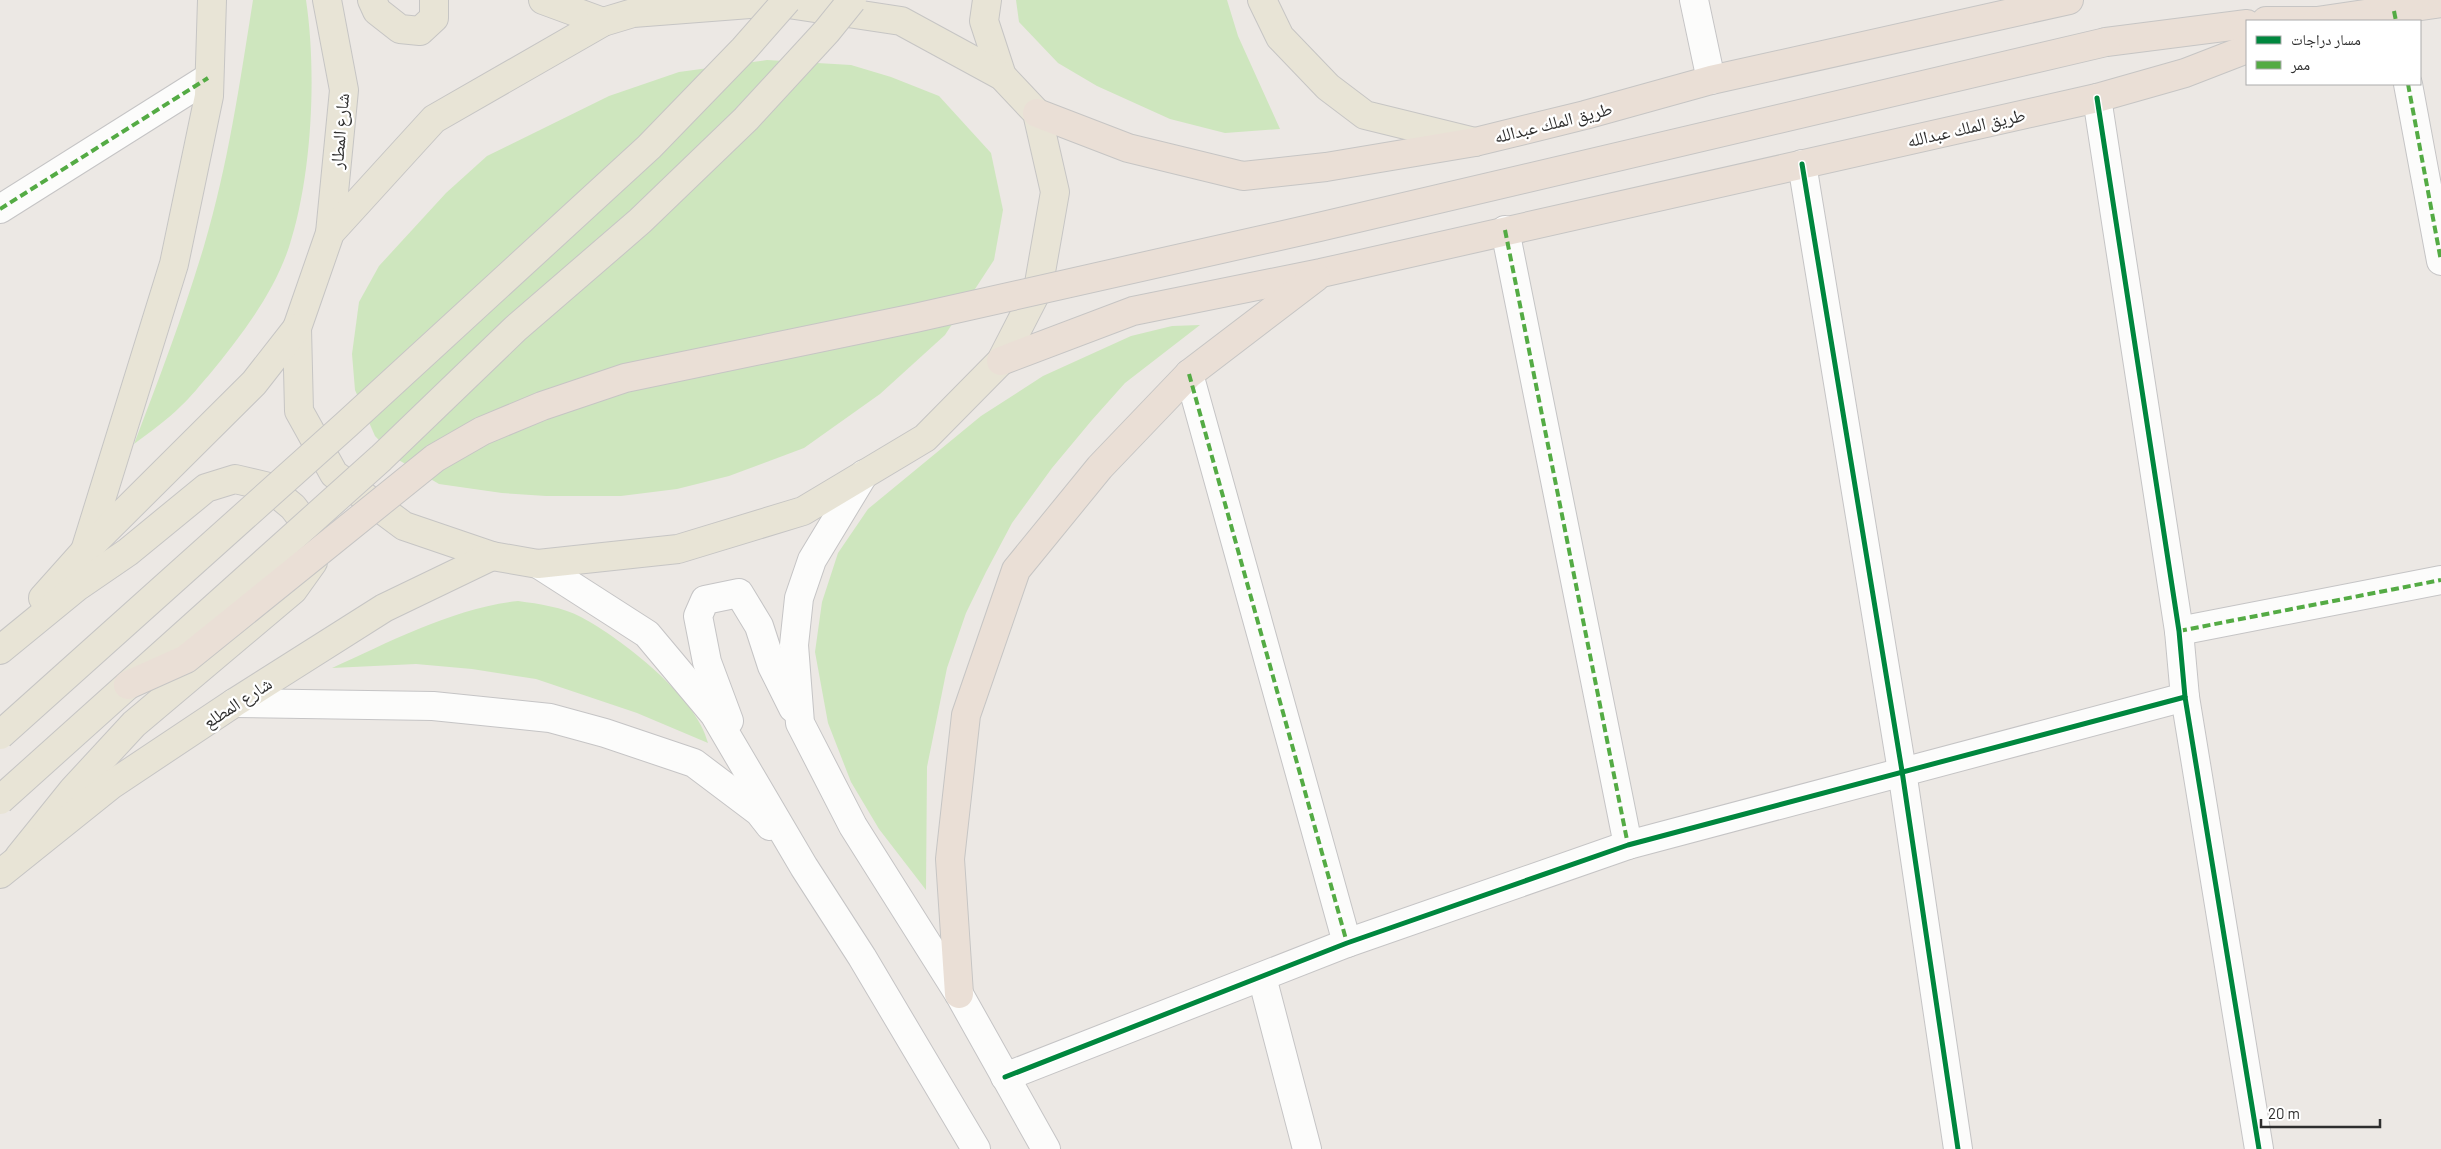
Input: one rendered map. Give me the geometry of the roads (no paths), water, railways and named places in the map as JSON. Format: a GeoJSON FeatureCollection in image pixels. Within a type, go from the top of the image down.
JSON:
{"type":"FeatureCollection","features":[{"type":"Feature","properties":{"kind":"highway","name":"طريق الملك عبدالله"},"geometry":{"type":"LineString","coordinates":[[1037,113],[1128,148],[1243,176],[1326,167],[1474,142],[1585,115],[1711,80],[2070,0]]}},
{"type":"Feature","properties":{"kind":"highway"},"geometry":{"type":"LineString","coordinates":[[2333,20],[2395,16],[2441,3]]}},
{"type":"Feature","properties":{"kind":"highway"},"geometry":{"type":"LineString","coordinates":[[128,685],[186,659],[435,458],[482,431],[542,406],[625,378],[915,318],[1309,229],[2106,42],[2246,24]]}},
{"type":"Feature","properties":{"kind":"highway","name":"طريق الملك عبدالله"},"geometry":{"type":"LineString","coordinates":[[1000,361],[1134,311],[1321,273],[1504,230],[2097,98],[2185,73],[2246,48]]}},
{"type":"Feature","properties":{"kind":"highway"},"geometry":{"type":"LineString","coordinates":[[959,994],[950,859],[966,716],[1016,570],[1100,467],[1189,374],[1321,273]]}},
{"type":"Feature","properties":{"kind":"main road"},"geometry":{"type":"LineString","coordinates":[[85,552],[174,264],[209,96],[208,78],[212,0]]}},
{"type":"Feature","properties":{"kind":"main road","name":"شارع المطار"},"geometry":{"type":"LineString","coordinates":[[326,0],[344,90],[330,233]]}},
{"type":"Feature","properties":{"kind":"main road"},"geometry":{"type":"LineString","coordinates":[[372,0],[378,11],[400,30],[420,31],[434,18],[434,0]]}},
{"type":"Feature","properties":{"kind":"main road"},"geometry":{"type":"LineString","coordinates":[[542,0],[603,22]]}},
{"type":"Feature","properties":{"kind":"main road"},"geometry":{"type":"LineString","coordinates":[[0,735],[347,424],[649,147],[744,48],[787,0]]}},
{"type":"Feature","properties":{"kind":"main road"},"geometry":{"type":"LineString","coordinates":[[0,800],[381,458],[515,329],[640,221],[746,119],[827,31],[852,0]]}},
{"type":"Feature","properties":{"kind":"main road"},"geometry":{"type":"LineString","coordinates":[[987,0],[984,21],[1002,76]]}},
{"type":"Feature","properties":{"kind":"main road"},"geometry":{"type":"LineString","coordinates":[[1262,0],[1280,37],[1328,86],[1365,115],[1474,142]]}},
{"type":"Feature","properties":{"kind":"main road"},"geometry":{"type":"LineString","coordinates":[[0,645],[85,552],[254,383],[297,328],[330,233],[434,119],[603,22],[639,7],[775,2],[901,21],[1002,76],[1037,113],[1055,192],[1038,290],[1000,361],[925,438],[803,511],[678,549],[538,564],[492,556],[404,526],[334,474],[299,411],[297,328]]}},
{"type":"Feature","properties":{"kind":"main road"},"geometry":{"type":"LineString","coordinates":[[0,650],[77,587],[128,552],[206,488],[235,479],[269,488],[292,507],[310,528],[313,562],[293,590],[134,724],[72,790],[10,865]]}},
{"type":"Feature","properties":{"kind":"main road","name":"شارع المطلع"},"geometry":{"type":"LineString","coordinates":[[10,865],[111,785],[234,703],[384,608],[492,556]]}},
{"type":"Feature","properties":{"kind":"street"},"geometry":{"type":"LineString","coordinates":[[1694,0],[1711,80]]}},
{"type":"Feature","properties":{"kind":"street"},"geometry":{"type":"LineString","coordinates":[[0,209],[208,78]]}},
{"type":"Feature","properties":{"kind":"street"},"geometry":{"type":"LineString","coordinates":[[2408,85],[2441,262]]}},
{"type":"Feature","properties":{"kind":"street"},"geometry":{"type":"LineString","coordinates":[[2097,98],[2180,631],[2185,697],[2259,1149]]}},
{"type":"Feature","properties":{"kind":"street"},"geometry":{"type":"LineString","coordinates":[[1802,164],[1902,771],[1958,1149]]}},
{"type":"Feature","properties":{"kind":"street"},"geometry":{"type":"LineString","coordinates":[[1504,230],[1628,845]]}},
{"type":"Feature","properties":{"kind":"street"},"geometry":{"type":"LineString","coordinates":[[1189,374],[1347,943]]}},
{"type":"Feature","properties":{"kind":"street"},"geometry":{"type":"LineString","coordinates":[[800,723],[794,645],[799,598],[812,560],[864,474]]}},
{"type":"Feature","properties":{"kind":"street"},"geometry":{"type":"LineString","coordinates":[[538,564],[647,634],[714,714],[804,868],[862,957],[976,1149]]}},
{"type":"Feature","properties":{"kind":"street"},"geometry":{"type":"LineString","coordinates":[[2180,631],[2441,580]]}},
{"type":"Feature","properties":{"kind":"street"},"geometry":{"type":"LineString","coordinates":[[745,765],[707,662],[698,616],[705,600],[739,593],[759,626],[772,666],[853,826],[959,994],[1046,1149]]}},
{"type":"Feature","properties":{"kind":"street"},"geometry":{"type":"LineString","coordinates":[[1005,1078],[1347,943],[1628,845],[2185,697]]}},
{"type":"Feature","properties":{"kind":"street"},"geometry":{"type":"LineString","coordinates":[[234,703],[433,706],[550,718],[605,733],[694,763],[759,812],[804,868]]}},
{"type":"Feature","properties":{"kind":"street"},"geometry":{"type":"LineString","coordinates":[[1262,976],[1307,1149]]}}]}
